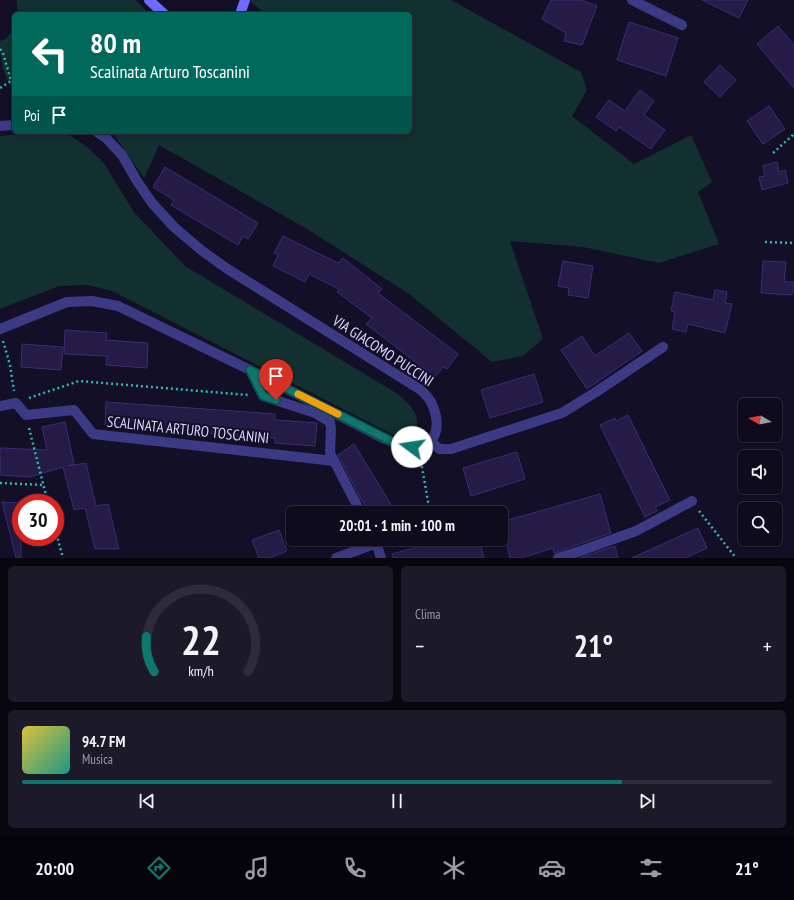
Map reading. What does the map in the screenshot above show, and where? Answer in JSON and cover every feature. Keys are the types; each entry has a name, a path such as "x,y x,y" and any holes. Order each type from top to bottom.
{"street":[{"path":"149,0 162,12"},
{"path":"241,12 245,0"},
{"path":"632,0 682,25"},
{"path":"0,126 12,125"},
{"name":"VIA GIACOMO PUCCINI","path":"100,134 106,138 122,155 152,202 174,227 200,250 226,268 421,390 430,400 437,421 432,442"},
{"path":"1,333 67,302 80,300 107,303 118,306 402,446 423,446 432,442 439,449 451,449 464,446 562,413 663,347"},
{"path":"250,370 263,396 314,413 330,422 330,453 357,506"},
{"path":"0,406 16,403 26,416"},
{"name":"SCALINATA ARTURO TOSCANINI","path":"26,416 74,410 93,434 334,461"},
{"path":"558,558 636,531 692,501"},
{"path":"336,558 364,546"},
{"path":"377,546 381,558"}],"path":[{"path":"0,49 3,53 10,81 0,88"},
{"path":"773,153 794,134"},
{"path":"765,242 794,244"},
{"path":"1,333 10,365 16,403 79,381 263,396"},
{"path":"26,416 46,494"},
{"path":"429,506 422,467 432,442"},
{"path":"0,483 44,485"},
{"path":"692,501 736,558"},
{"path":"60,546 63,558"}],"green space":[{"path":"16,0 135,0 148,12 18,12"},
{"path":"251,0 451,0 581,72 587,90 572,116 634,164 691,135 712,182 698,192 719,244 659,263 583,247 510,241 543,339 523,356 492,362 409,294 307,229 159,145 144,178 113,134 412,134 412,12 264,12 251,2"},
{"path":"12,30 12,88 4,73 0,54 0,41 7,37"},
{"path":"18,134 68,134 86,146 103,162 134,212 185,266 403,398 413,410 417,418 417,425 413,434 404,436 386,431 114,292 89,285 59,286 0,309 0,136"}],"building":[{"path":"551,0 581,0 597,6 582,45 564,41 566,33 542,19"},
{"path":"702,0 748,0 739,18"},
{"path":"629,22 678,38 666,76 617,60"},
{"path":"778,26 794,45 794,88 757,44"},
{"path":"720,65 736,80 720,97 704,82"},
{"path":"640,90 654,101 644,115 665,130 651,149 619,127 616,131 596,117 609,100 625,111"},
{"path":"769,106 785,129 763,144 747,121"},
{"path":"777,162 779,172 785,170 788,183 762,190 759,177 765,176 763,166"},
{"path":"165,167 258,223 248,239 243,236 238,245 171,205 174,200 153,187"},
{"path":"283,236 338,263 343,258 382,289 378,293 458,354 447,369 443,367 435,377 366,324 372,318 337,292 339,289 309,274 305,282 273,266 278,255 274,253"},
{"path":"563,261 593,266 588,298 568,295 569,288 558,286"},
{"path":"763,261 786,262 784,282 794,282 792,295 761,293"},
{"path":"715,290 727,292 725,303 732,304 725,333 688,324 686,332 672,329 675,312 671,311 675,292 713,300"},
{"path":"65,330 107,333 106,340 148,343 147,368 106,365 107,356 64,354"},
{"path":"629,333 642,351 587,389 561,350 582,336 595,356"},
{"path":"22,344 63,347 61,370 21,367"},
{"path":"534,374 543,402 490,418 481,390"},
{"path":"106,402 275,414 275,420 317,423 315,446 275,443 275,438 105,426"},
{"path":"628,415 670,500 655,507 657,511 645,517 600,425 615,418 616,421"},
{"path":"65,422 74,464 68,466 86,463 96,506 108,504 119,549 95,549 85,508 74,510 63,467 30,477 0,475 0,448 47,450 42,427"},
{"path":"354,444 392,506 366,506 338,455"},
{"path":"517,452 525,479 471,496 463,468"},
{"path":"600,494 611,533 554,553 553,548 521,558 510,558 507,546 508,520"},
{"path":"2,502 12,503 12,542"},
{"path":"698,528 707,548 685,558 632,558"},
{"path":"279,530 287,551 270,558 259,558 252,540"},
{"path":"13,546 21,546 21,558 16,558"},
{"path":"421,546 481,546 484,558 393,558 392,554"},
{"path":"615,546 618,558 579,558"}],"slow traffic":[{"path":"298,394 338,414"}],"route":[{"path":"276,400 263,396 250,370 385,438 402,446 412,447"}]}
